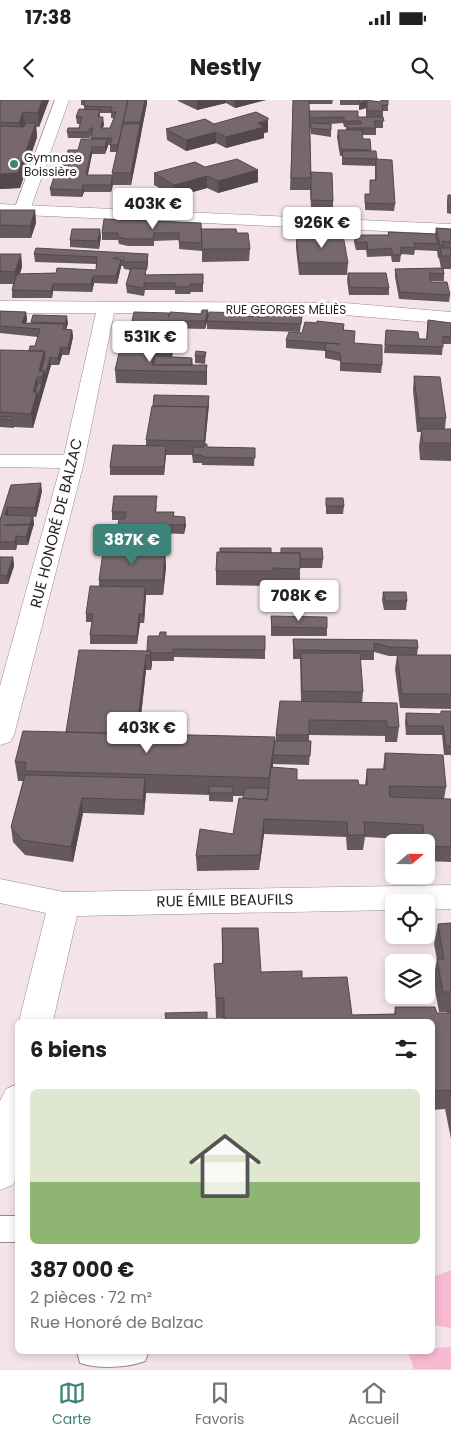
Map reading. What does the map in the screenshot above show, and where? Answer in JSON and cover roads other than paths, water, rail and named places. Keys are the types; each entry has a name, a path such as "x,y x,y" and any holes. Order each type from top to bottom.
{"street":[{"path":"22,210 62,100"},
{"path":"0,209 451,229"},
{"name":"RUE GEORGES MÉLIÈS","path":"0,307 345,309 451,318"},
{"name":"RUE HONORÉ DE BALZAC","path":"0,735 73,462 106,309"},
{"path":"0,461 73,462"},
{"name":"RUE ÉMILE BEAUFILS","path":"0,891 64,904 451,897"},
{"path":"36,1019 64,904"},
{"path":"0,1173 15,1112"}],"lane":[{"path":"0,1229 15,1229"}],"place":[{"name":"Gymnase Boissière","path":"14,164"}]}
